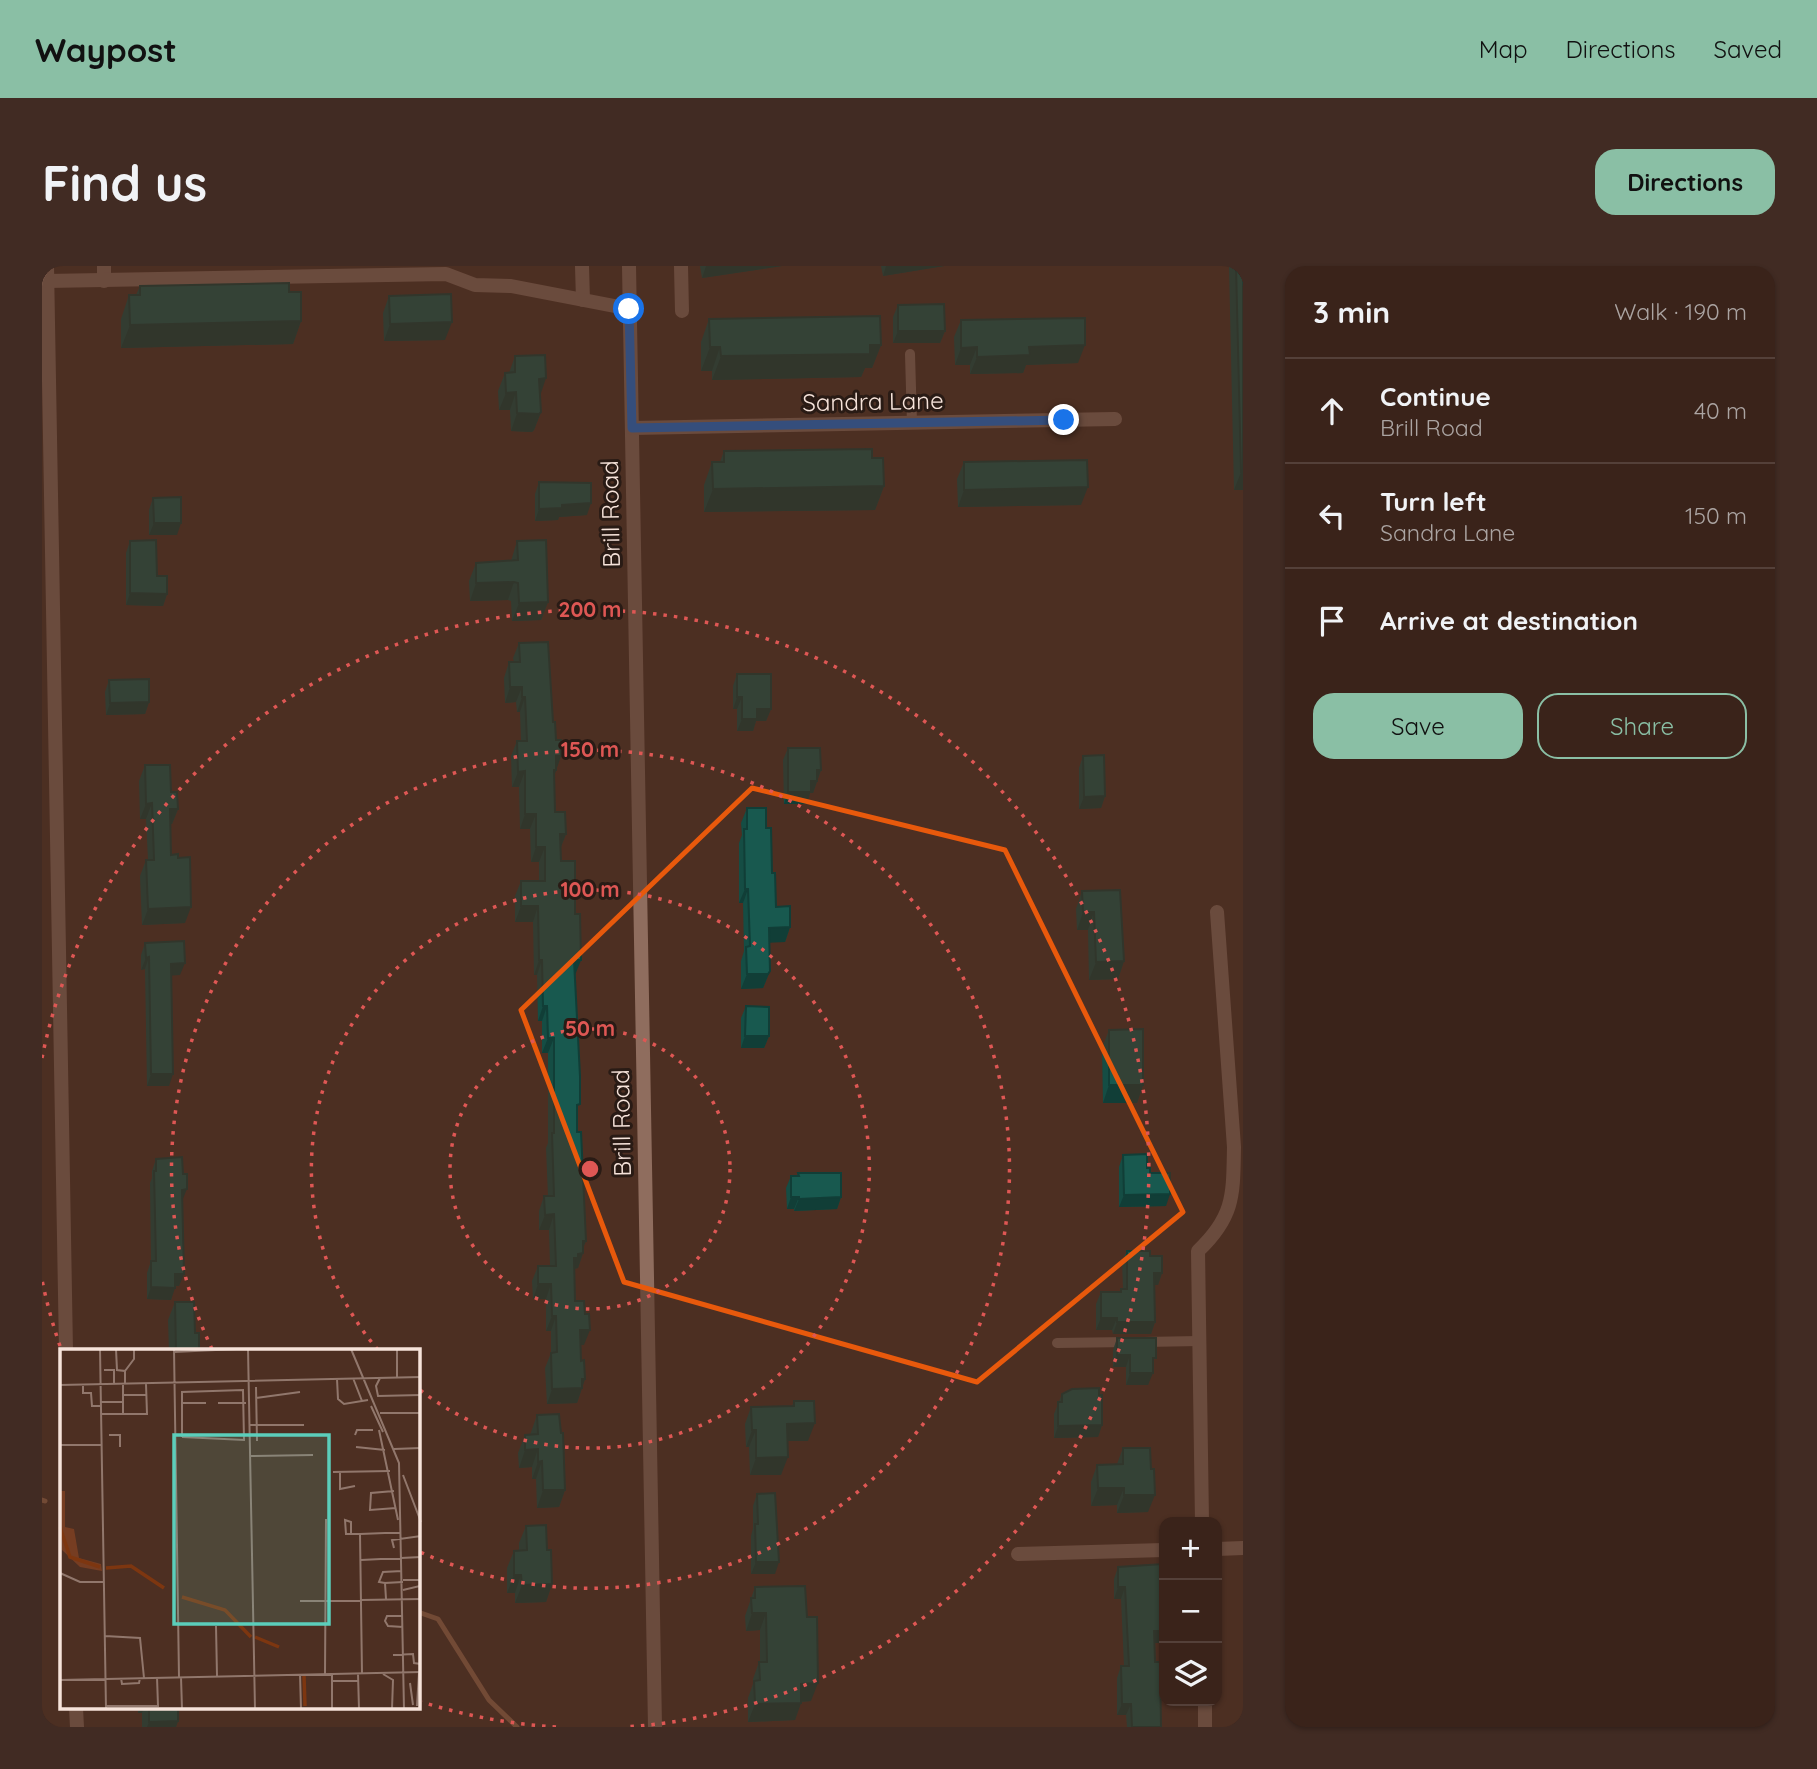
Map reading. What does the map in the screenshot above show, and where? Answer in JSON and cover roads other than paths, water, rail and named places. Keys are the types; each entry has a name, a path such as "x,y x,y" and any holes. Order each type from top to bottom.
{"street":[{"path":"47,266 66,1349"},
{"path":"582,266 583,300"},
{"name":"Brill Road","path":"628,266 655,1727"},
{"path":"681,266 681,311"},
{"path":"47,281 104,273 446,274 475,285 511,286 629,309"},
{"name":"Sandra Lane","path":"632,428 1115,419"},
{"path":"1202,1517 1198,1251 1214,1236 1230,1209 1234,1147 1217,912"},
{"path":"1222,1549 1243,1548"},
{"path":"1018,1554 1159,1550"},
{"path":"1205,1706 1205,1727"}],"lane":[{"path":"910,354 912,423"},
{"path":"1057,1343 1199,1341"}],"waterway":[{"path":"420,1613 438,1619 489,1700 517,1727"}]}
